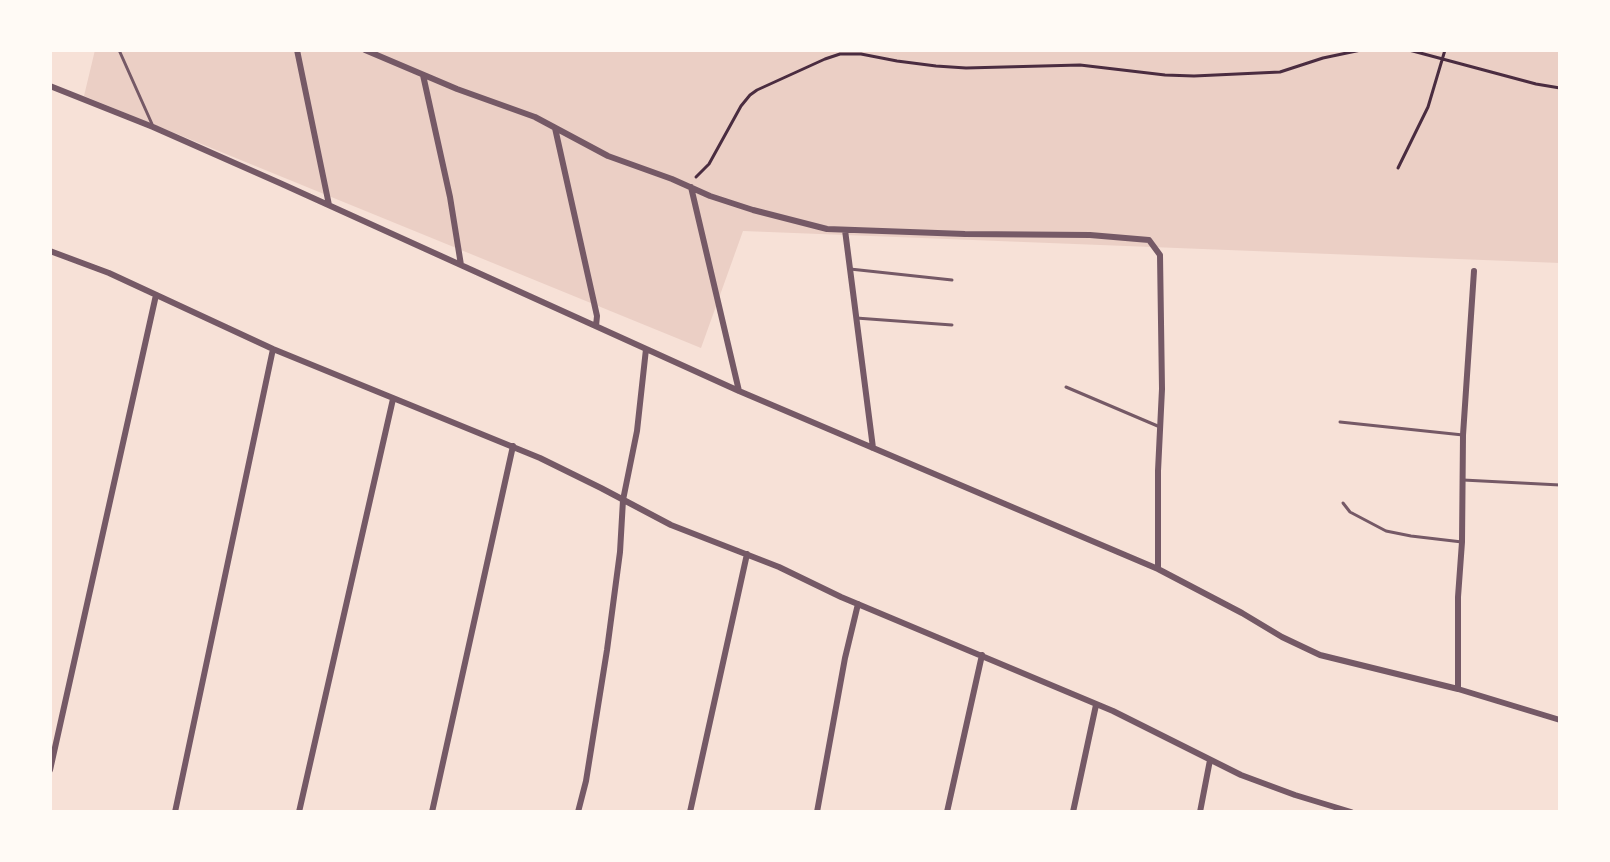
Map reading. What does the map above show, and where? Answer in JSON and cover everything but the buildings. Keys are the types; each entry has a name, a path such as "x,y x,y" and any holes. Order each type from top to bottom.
{"street":[{"path":"297,50 329,205"},
{"path":"365,50 535,117 608,156 710,196 827,229 1090,235 1149,240 1160,255 1162,389 1158,569"},
{"path":"423,75 450,197 461,265"},
{"path":"50,86 153,127 739,391 1158,569 1320,655 1458,689 1560,720"},
{"path":"555,128 597,316 596,326"},
{"path":"691,187 739,391"},
{"path":"845,230 873,448"},
{"path":"50,251 109,273 273,349 513,446 683,530 747,554 982,655 1144,726 1268,786 1327,808 1351,812"},
{"path":"1458,689 1463,435 1474,271"},
{"path":"50,770 156,295"},
{"path":"175,812 273,349"},
{"path":"578,812 586,781 607,650 620,552 623,500 637,431 646,349"},
{"path":"299,812 393,399"},
{"path":"432,812 513,446"},
{"path":"690,812 747,554"},
{"path":"817,812 858,604"},
{"path":"947,812 982,655"},
{"path":"1073,812 1096,705"},
{"path":"1200,812 1210,760"}],"lane":[{"path":"119,50 153,127"},
{"path":"850,269 952,280"},
{"path":"856,318 952,325"},
{"path":"1066,387 1160,427"},
{"path":"1340,422 1463,435"},
{"path":"1463,480 1560,485"},
{"path":"1343,503 1350,512 1386,531 1462,542"}],"path":[{"path":"691,187 715,155 750,95 840,54 966,68 1080,65 1194,76 1280,72 1361,50"},
{"path":"1409,50 1560,88"},
{"path":"1398,168 1428,107 1445,50"}],"shaded area":[{"path":"95,50 1560,50 1560,263 743,231 701,348 84,96"}]}
